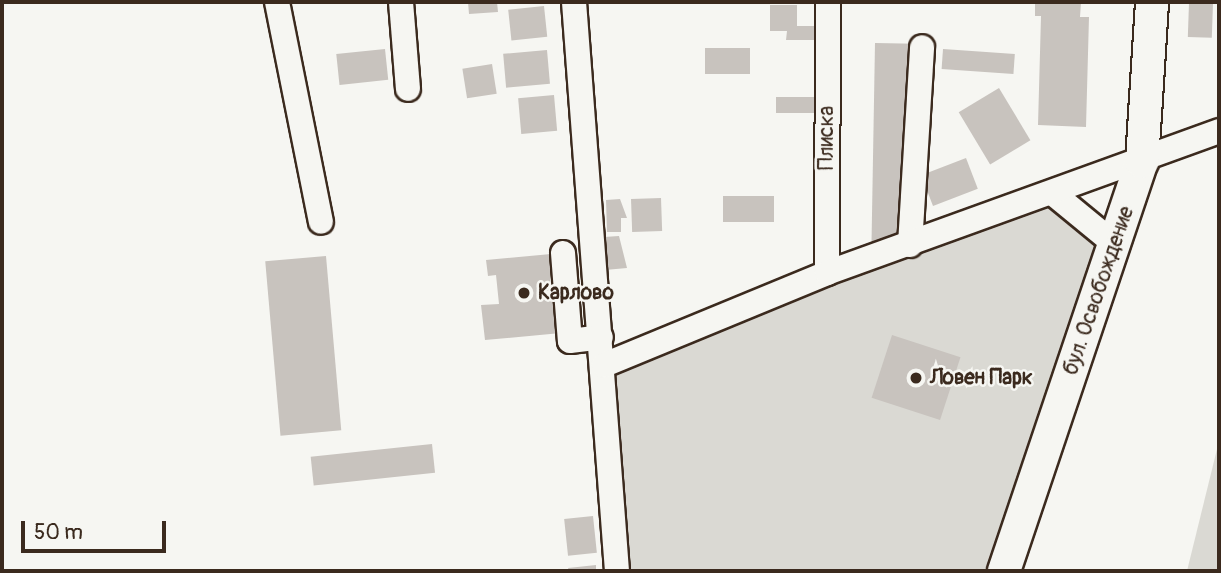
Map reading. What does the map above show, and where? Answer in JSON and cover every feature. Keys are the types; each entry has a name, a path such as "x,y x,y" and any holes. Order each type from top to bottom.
{"main road":[{"name":"бул. Освобождение","path":"1004,571 1117,246 1142,162 1152,2"}],"street":[{"path":"277,2 321,222"},
{"path":"401,2 408,89"},
{"path":"574,2 604,365 617,571"},
{"name":"Плиска","path":"827,273 828,2"},
{"path":"910,245 922,47"},
{"path":"604,365 827,273 1055,195 1219,131"},
{"path":"1055,195 1117,246"},
{"path":"563,253 570,341 601,337"}],"shaded area":[{"path":"1055,195 1117,246 1004,571 617,571 604,365"},
{"path":"1219,441 1219,571 1187,571"}],"building":[{"path":"468,2 497,2 498,12 469,14"},
{"path":"1035,2 1081,2 1080,17 1089,17 1086,127 1038,125 1041,16 1035,16"},
{"path":"1189,3 1213,4 1212,38 1188,37"},
{"path":"770,5 797,5 797,26 816,26 816,40 786,40 787,31 770,31"},
{"path":"544,6 547,37 511,41 508,10"},
{"path":"875,43 916,44 912,247 871,246"},
{"path":"705,48 750,48 750,74 705,74"},
{"path":"385,49 388,80 340,85 336,54"},
{"path":"943,49 1015,54 1013,74 942,69"},
{"path":"547,50 550,84 506,88 503,54"},
{"path":"492,64 497,94 467,98 462,69"},
{"path":"999,88 1030,140 990,164 959,112"},
{"path":"554,95 557,131 521,134 518,98"},
{"path":"776,97 814,97 814,113 776,113"},
{"path":"966,158 978,189 933,206 921,175"},
{"path":"723,196 774,196 774,222 723,222"},
{"path":"661,198 662,231 632,232 631,199"},
{"path":"620,199 627,218 621,218 621,232 607,232 606,200"},
{"path":"619,236 627,268 605,270 604,237"},
{"name":"Карлово","path":"551,254 550,301 557,300 561,333 485,340 481,305 499,304 496,275 488,276 486,260"},
{"path":"326,256 341,430 280,436 265,261"},
{"name":"Ловен Парк","path":"892,335 960,357 940,420 872,398"},
{"path":"432,444 435,473 314,486 311,457"},
{"path":"593,516 597,553 568,556 564,519"},
{"path":"596,565 596,571 569,571 568,568"}],"place":[{"name":"Карлово","path":"524,293"},
{"name":"Ловен Парк","path":"916,378"}]}
